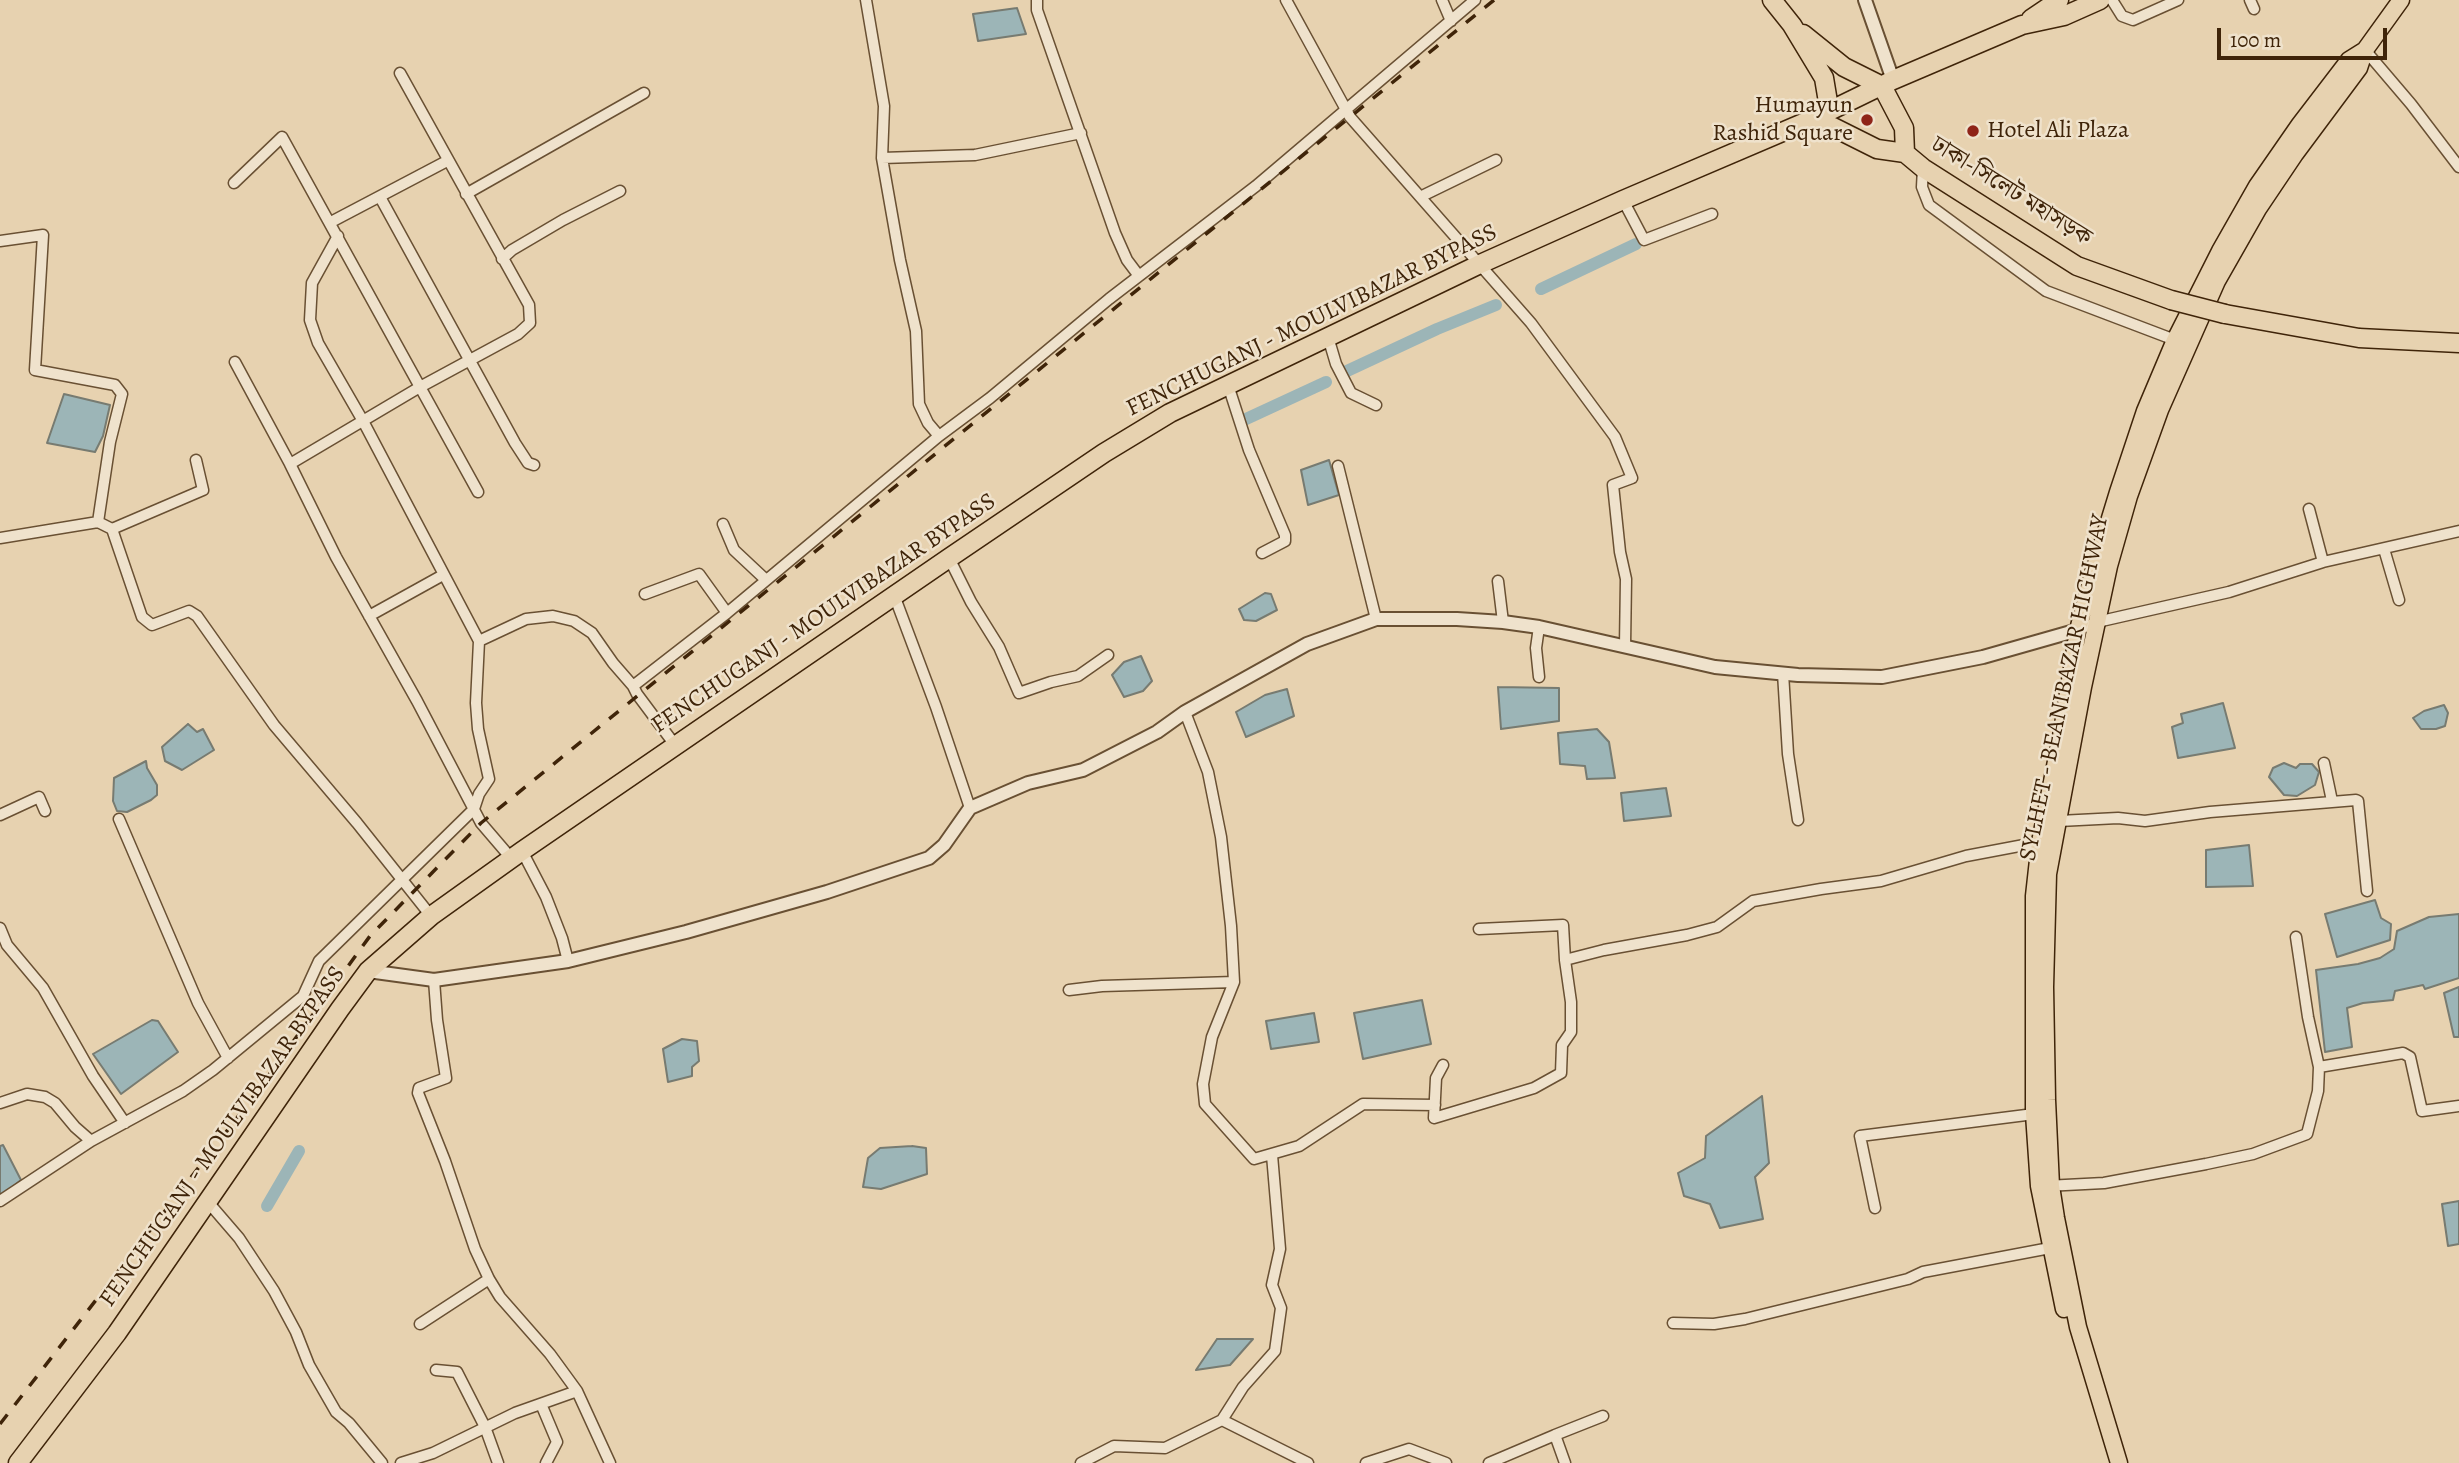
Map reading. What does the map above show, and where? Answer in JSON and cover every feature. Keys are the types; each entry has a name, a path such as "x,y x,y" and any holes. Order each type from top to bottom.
{"highway":[{"path":"1772,0 1792,25 1824,78 1828,102 1815,118"},
{"path":"2022,25 2059,0"},
{"path":"2022,25 2064,16 2100,0"},
{"path":"1792,25 1844,66 1888,83"},
{"name":"FENCHUGANJ - MOULVIBAZAR BYPASS","path":"18,1463 117,1333 368,971 431,916 516,854 1104,453 1170,413 1478,265 2022,25"},
{"name":"ঢাকা-সিলেট মহাসড়ক","path":"1888,83 1905,128 1905,153"},
{"name":"ঢাকা-সিলেট মহাসড়ক","path":"1815,118 1877,149 1905,153 2077,265 2171,300 2225,314 2360,338 2459,343"}],"main road":[{"path":"2365,50 2401,0"},
{"name":"SYLHET - BEANIBAZAR HIGHWAY","path":"2108,1463 2067,1326 2050,1248 2045,1186 2034,1114 2034,896 2040,842 2078,630 2095,565 2145,411 2175,341 2220,251 2257,186 2349,60 2365,50"},
{"name":"SYLHET - BEANIBAZAR HIGHWAY","path":"2119,1463 2078,1326 2045,1186 2048,874 2109,566 2129,496 2160,410 2217,281 2258,209 2359,68 2365,50"}],"street":[{"path":"866,0 884,106 882,158 915,331 919,404 928,423 939,436"},
{"path":"1037,0 1037,10 1115,233 1127,260 1139,275"},
{"path":"1286,0 1344,109 1531,323 1615,437 1632,478 1613,485 1620,552 1626,579 1625,646"},
{"path":"1442,0 1451,21"},
{"path":"633,685 727,612 1139,275 1256,186 1475,0"},
{"path":"1865,0 1888,83"},
{"path":"2112,0 2122,16 2133,20 2178,0"},
{"path":"2365,50 2459,167"},
{"path":"290,464 420,387 518,334 530,323 529,305 400,73"},
{"path":"466,194 644,93"},
{"path":"882,158 975,155 1081,132"},
{"path":"234,183 282,137 478,492"},
{"path":"1422,196 1496,160"},
{"path":"331,222 447,161"},
{"path":"1923,167 1922,187 1929,205 2046,291 2175,341"},
{"path":"502,259 512,250 553,226 620,191"},
{"path":"380,197 515,443 528,463 534,465"},
{"path":"1623,200 1644,240 1712,214"},
{"path":"0,242 43,235 35,370 115,385 122,394 110,442 98,522"},
{"path":"0,1201 90,1141 183,1091 303,996 319,961 474,809 479,794 489,779 478,729 476,704 480,641 363,421 317,342 310,320 312,284 338,236"},
{"path":"1328,337 1336,364 1352,393 1376,405"},
{"path":"236,362 336,557 481,823 516,854 546,897 568,961"},
{"path":"1228,385 1249,450 1285,535 1285,541 1262,553"},
{"path":"112,529 203,490 196,460"},
{"path":"1338,466 1376,619"},
{"path":"2309,509 2323,562"},
{"path":"0,538 98,522 112,529 142,617 152,625 189,611 197,616 274,725 431,916"},
{"path":"723,524 734,550 766,580"},
{"path":"368,971 434,980 568,961 686,932 827,892 929,858 944,845 970,808 1028,783 1083,770 1157,733 1185,712 1307,645 1376,619 1503,622 1539,627 1715,667 1882,677 1983,657 2097,622 2229,592 2323,562 2459,531"},
{"path":"2384,549 2399,600"},
{"path":"949,558 971,602 999,647 1019,693 1078,676 1108,655"},
{"path":"645,594 699,574 727,612"},
{"path":"369,615 443,575"},
{"path":"1498,581 1503,622"},
{"path":"894,596 970,808"},
{"path":"480,641 526,620 552,616 574,621 592,633 675,745"},
{"path":"1539,627 1536,648 1539,677"},
{"path":"1783,673 1788,754 1798,820"},
{"path":"1185,712 1208,772 1221,837 1234,982 1212,1037 1203,1084 1205,1104 1254,1159 1299,1146 1363,1104 1435,1105"},
{"path":"2324,763 2332,801"},
{"path":"0,815 39,797 46,811"},
{"path":"2059,821 2118,818 2145,821 2353,799 2358,802 2367,891"},
{"path":"119,819 198,1003 228,1058"},
{"path":"1565,960 1717,927 1753,901 1881,881 1966,856 2040,842"},
{"path":"1443,1065 1436,1079 1434,1118 1534,1088 1561,1073 1562,1045 1571,1032 1571,1002 1563,925 1479,929"},
{"path":"0,928 7,945 43,988 93,1076 125,1123"},
{"path":"2045,1186 2104,1183 2206,1164 2253,1154 2307,1134 2318,1091 2319,1067 2308,1017 2296,937"},
{"path":"434,980 446,1078 417,1090 475,1249 489,1279 500,1297 550,1354 577,1391 610,1463"},
{"path":"1069,990 1102,986 1234,982"},
{"path":"2319,1067 2403,1053 2410,1058 2422,1111 2459,1106"},
{"path":"0,1103 27,1094 45,1097 90,1141"},
{"path":"1875,1208 1860,1136 2034,1114"},
{"path":"1081,1463 1114,1446 1165,1448 1222,1420 1243,1387 1275,1351 1282,1308 1272,1285 1280,1249 1272,1155"},
{"path":"208,1202 239,1238 274,1291 296,1332 309,1365 336,1412 382,1463"},
{"path":"1673,1324 1714,1324 1745,1319 1908,1279 1923,1272 2050,1248"},
{"path":"420,1324 489,1279"},
{"path":"436,1370 457,1372 485,1427 499,1463"},
{"path":"401,1463 433,1453 485,1427 577,1391"},
{"path":"541,1404 556,1442 546,1463"},
{"path":"1489,1463 1603,1416"},
{"path":"1222,1420 1308,1463"},
{"path":"1555,1435 1565,1463"},
{"path":"1366,1463 1409,1449 1446,1463"}],"water":[{"path":"1017,8 1026,34 978,41 973,14"},
{"path":"64,394 110,405 103,436 95,452 47,443"},
{"path":"1329,460 1339,495 1308,505 1301,470"},
{"path":"1265,593 1271,594 1277,610 1256,621 1244,620 1239,609"},
{"path":"1141,656 1152,681 1143,691 1124,697 1112,675 1124,662"},
{"path":"1498,687 1559,688 1559,721 1501,729"},
{"path":"1287,689 1294,716 1246,737 1236,712 1265,695"},
{"path":"2223,703 2235,748 2178,758 2172,727 2183,723 2181,714"},
{"path":"2444,705 2448,713 2445,726 2421,729 2413,718 2424,711"},
{"path":"188,724 197,732 203,729 214,750 182,770 165,761 162,747"},
{"path":"1597,729 1609,742 1615,778 1587,779 1585,766 1560,764 1558,733"},
{"path":"146,761 157,785 157,795 127,812 117,811 113,801 114,778"},
{"path":"2284,763 2296,768 2300,764 2312,764 2319,772 2315,785 2297,796 2284,795 2269,777 2273,768"},
{"path":"1666,788 1671,816 1624,821 1621,793"},
{"path":"2249,845 2253,886 2206,887 2206,850"},
{"path":"2375,900 2381,918 2391,924 2390,940 2337,957 2325,914"},
{"path":"2459,914 2459,978 2425,989 2423,985 2395,991 2393,1000 2363,1003 2347,1008 2352,1047 2325,1052 2316,970 2380,958 2394,949 2397,931 2429,917"},
{"path":"2459,987 2459,1037 2454,1037 2444,993"},
{"path":"1422,1000 1431,1044 1363,1059 1354,1013"},
{"path":"1314,1013 1319,1042 1271,1049 1266,1021"},
{"path":"152,1020 158,1021 178,1052 121,1094 93,1054"},
{"path":"682,1039 697,1041 699,1061 692,1067 692,1076 668,1082 663,1049"},
{"path":"1762,1096 1769,1163 1755,1177 1763,1219 1720,1228 1710,1204 1684,1196 1678,1173 1705,1158 1706,1136"},
{"path":"3,1145 21,1180 0,1197 0,1146"},
{"path":"880,1148 926,1148 927,1174 881,1189 863,1187 868,1158"},
{"path":"2459,1201 2459,1244 2448,1246 2442,1204"},
{"path":"1217,1339 1253,1339 1230,1365 1196,1370"}],"waterway":[{"path":"1541,289 1636,244"},
{"path":"1347,371 1496,305"},
{"path":"1246,419 1326,382"},
{"path":"267,1206 299,1151"}],"railway":[{"path":"0,1424 247,1105 370,936 481,823 1494,0"}],"place":[{"name":"Humayun Rashid Square","path":"1867,120"},
{"name":"Hotel Ali Plaza","path":"1973,131"}]}
